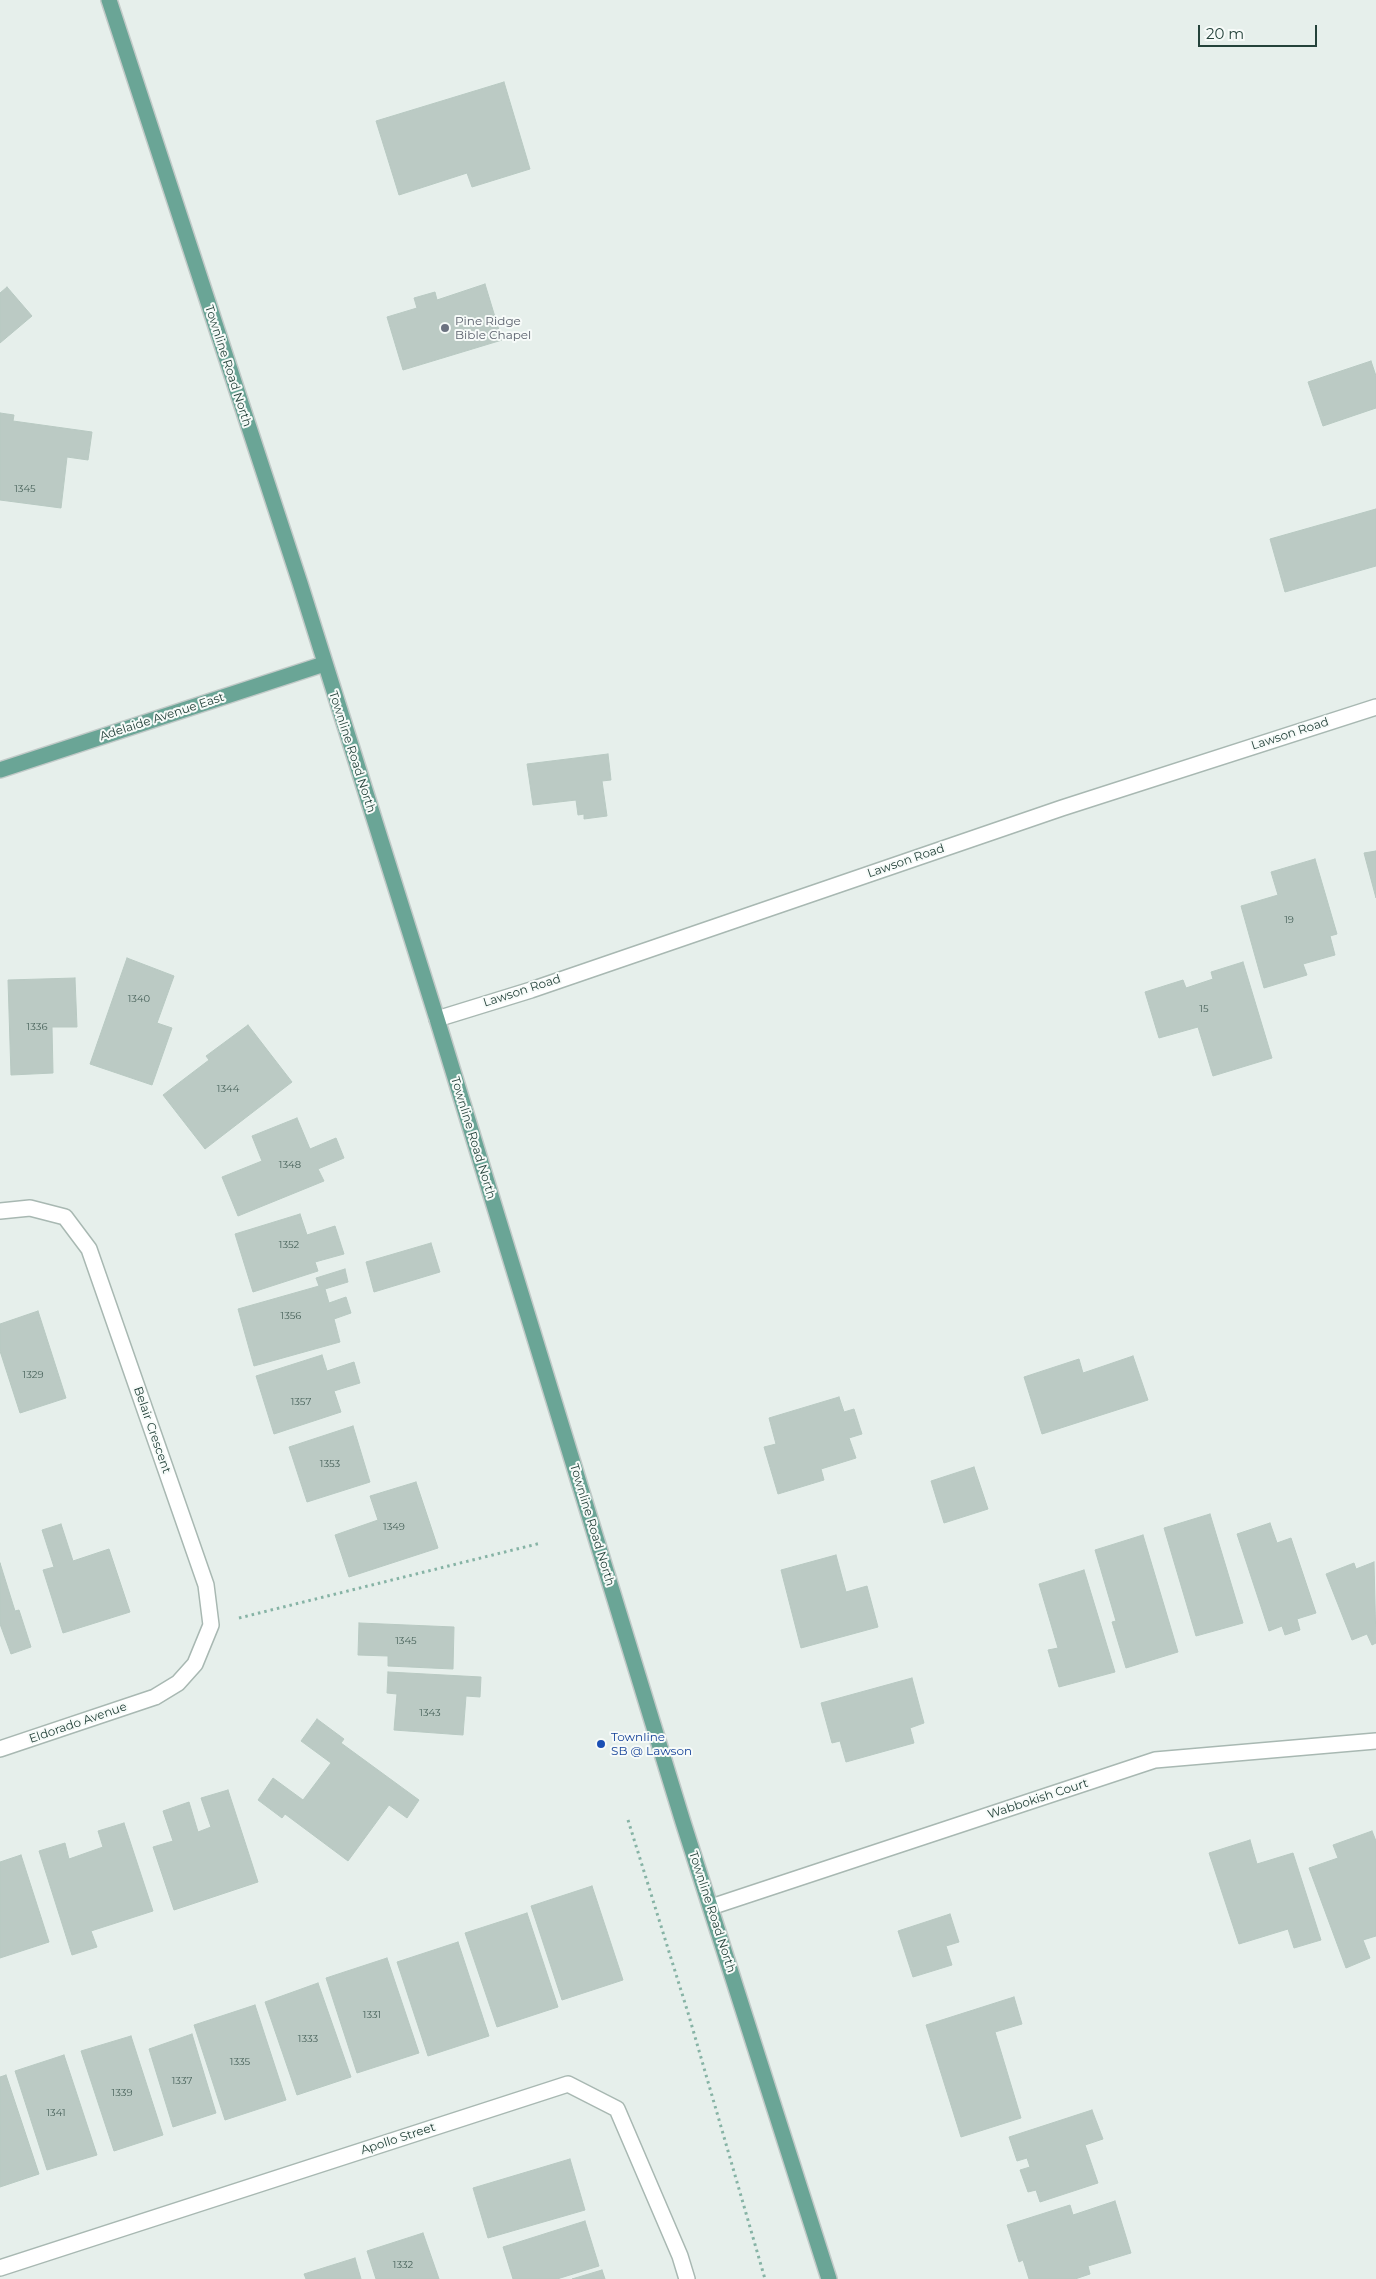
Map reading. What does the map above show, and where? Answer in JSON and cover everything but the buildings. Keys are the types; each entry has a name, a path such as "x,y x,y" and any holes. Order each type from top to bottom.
{"main road":[{"name":"Townline Road North","path":"109,0 437,1019 711,1907 829,2279"},
{"name":"Adelaide Avenue East","path":"0,770 324,664"}],"street":[{"name":"Lawson Road","path":"437,1019 531,990 1062,808 1376,707"},
{"name":"Belair Crescent","path":"0,1211 30,1208 65,1217 89,1249 206,1585 211,1625 196,1664 178,1683 155,1697"},
{"name":"Eldorado Avenue","path":"0,1749 155,1697"},
{"name":"Wabbokish Court","path":"711,1907 1155,1760 1376,1741"},
{"name":"Apollo Street","path":"0,2268 568,2084 617,2109 680,2256 687,2279"}],"path":[{"path":"211,1625 541,1543"},
{"path":"628,1820 689,2016 766,2279"}],"place":[{"name":"Pine Ridge Bible Chapel","path":"445,328"},
{"name":"Townline SB @ Lawson","path":"601,1744"}]}
